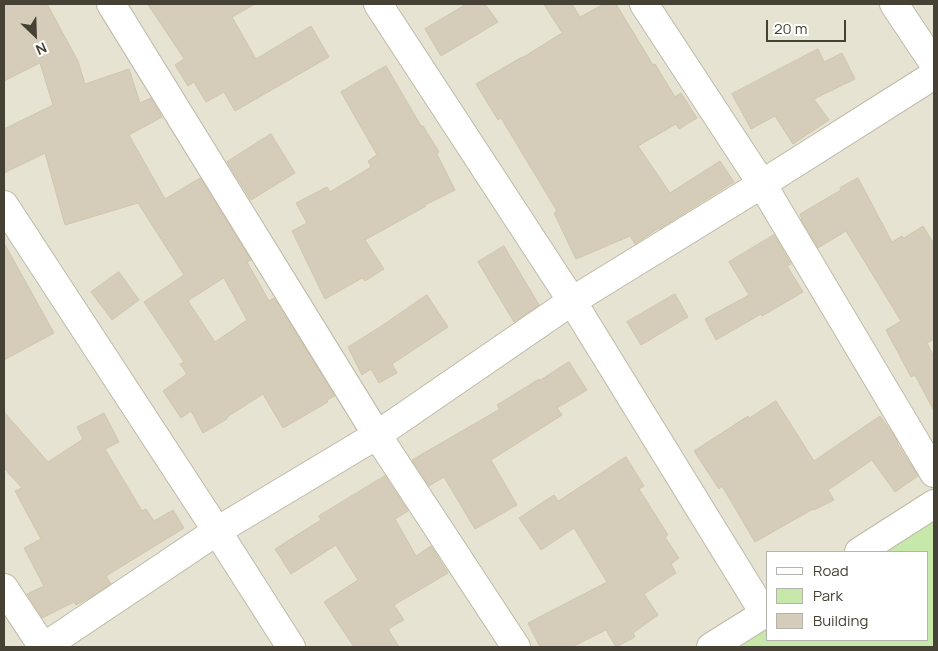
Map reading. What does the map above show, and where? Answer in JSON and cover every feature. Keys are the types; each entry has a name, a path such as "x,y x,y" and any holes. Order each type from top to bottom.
{"street":[{"path":"111,4 377,435 516,647"},
{"path":"378,4 572,301 765,612 711,647"},
{"path":"644,4 762,184 934,473"},
{"path":"894,4 934,64"},
{"path":"4,588 44,647 217,531 377,435 572,301 934,75"},
{"path":"4,205 291,647"},
{"path":"861,551 934,504"}],"shaded area":[{"path":"4,4 934,4 934,525 894,551 766,551 766,633 743,647 4,647"}],"green space":[{"path":"934,506 934,647 712,647 766,613 766,641 928,641 928,551 864,551"}],"building":[{"path":"4,4 47,4 78,61 85,84 129,69 140,103 151,98 162,117 129,135 165,199 200,178 251,260 247,262 269,301 274,298 335,396 283,428 263,394 203,433 191,411 181,418 163,391 187,374 180,364 184,362 144,302 184,275 138,203 65,225 45,153 4,173 4,129 53,105 40,63 4,81","holes":["224,278 247,320 215,342 188,301"]},
{"path":"148,4 255,4 232,17 256,59 311,26 329,57 235,111 224,92 206,102 194,82 188,86 175,65 184,59"},
{"path":"467,4 485,4 498,22 441,56 425,29"},
{"path":"544,4 572,4 580,17 604,4 616,4 675,97 681,93 697,118 679,129 676,124 638,146 670,193 720,161 734,182 635,244 630,236 576,259 554,213 557,211 501,118 498,120 476,84 562,33"},
{"path":"818,49 824,62 842,53 855,79 814,99 829,120 793,144 775,116 751,129 732,94"},
{"path":"386,66 421,126 423,126 439,152 437,154 455,190 365,240 384,269 365,281 362,278 325,299 292,231 307,223 296,203 327,187 330,192 371,167 368,161 377,155 341,92"},
{"path":"271,134 295,173 251,200 227,162"},
{"path":"858,178 892,242 902,236 904,238 923,226 934,244 934,339 927,343 934,357 934,411 915,375 911,377 886,330 901,321 846,231 818,248 801,219 800,214"},
{"path":"774,235 791,264 787,266 803,292 716,340 705,319 749,295 729,262"},
{"path":"4,243 54,333 4,360"},
{"path":"504,246 539,305 514,322 478,262"},
{"path":"119,272 139,300 112,320 91,292"},
{"path":"675,294 688,317 641,345 627,322"},
{"path":"427,295 448,327 392,364 397,373 379,383 371,369 362,375 348,347"},
{"path":"569,362 587,390 557,408 562,415 491,460 517,505 475,529 444,477 429,486 412,460 500,409 497,405"},
{"path":"776,401 814,461 880,416 918,476 895,492 872,460 828,490 834,500 813,509 755,542 722,486 719,489 694,451 748,416 749,418"},
{"path":"4,412 48,462 83,439 77,427 104,413 119,442 105,449 142,511 146,509 154,521 173,510 184,528 106,576 111,584 89,598 76,605 74,602 42,618 27,594 44,586 24,548 41,539 15,491 22,488 4,468"},
{"path":"626,457 644,486 639,489 668,535 665,537 679,558 671,564 676,573 644,594 658,615 633,633 635,637 616,647 606,630 572,647 540,647 528,623 607,582 574,528 541,550 519,518 554,495 558,501"},
{"path":"385,476 408,511 395,519 416,556 431,546 448,573 394,605 404,620 388,629 399,647 354,647 324,602 358,580 336,545 291,574 275,549 321,520 319,516"}]}
